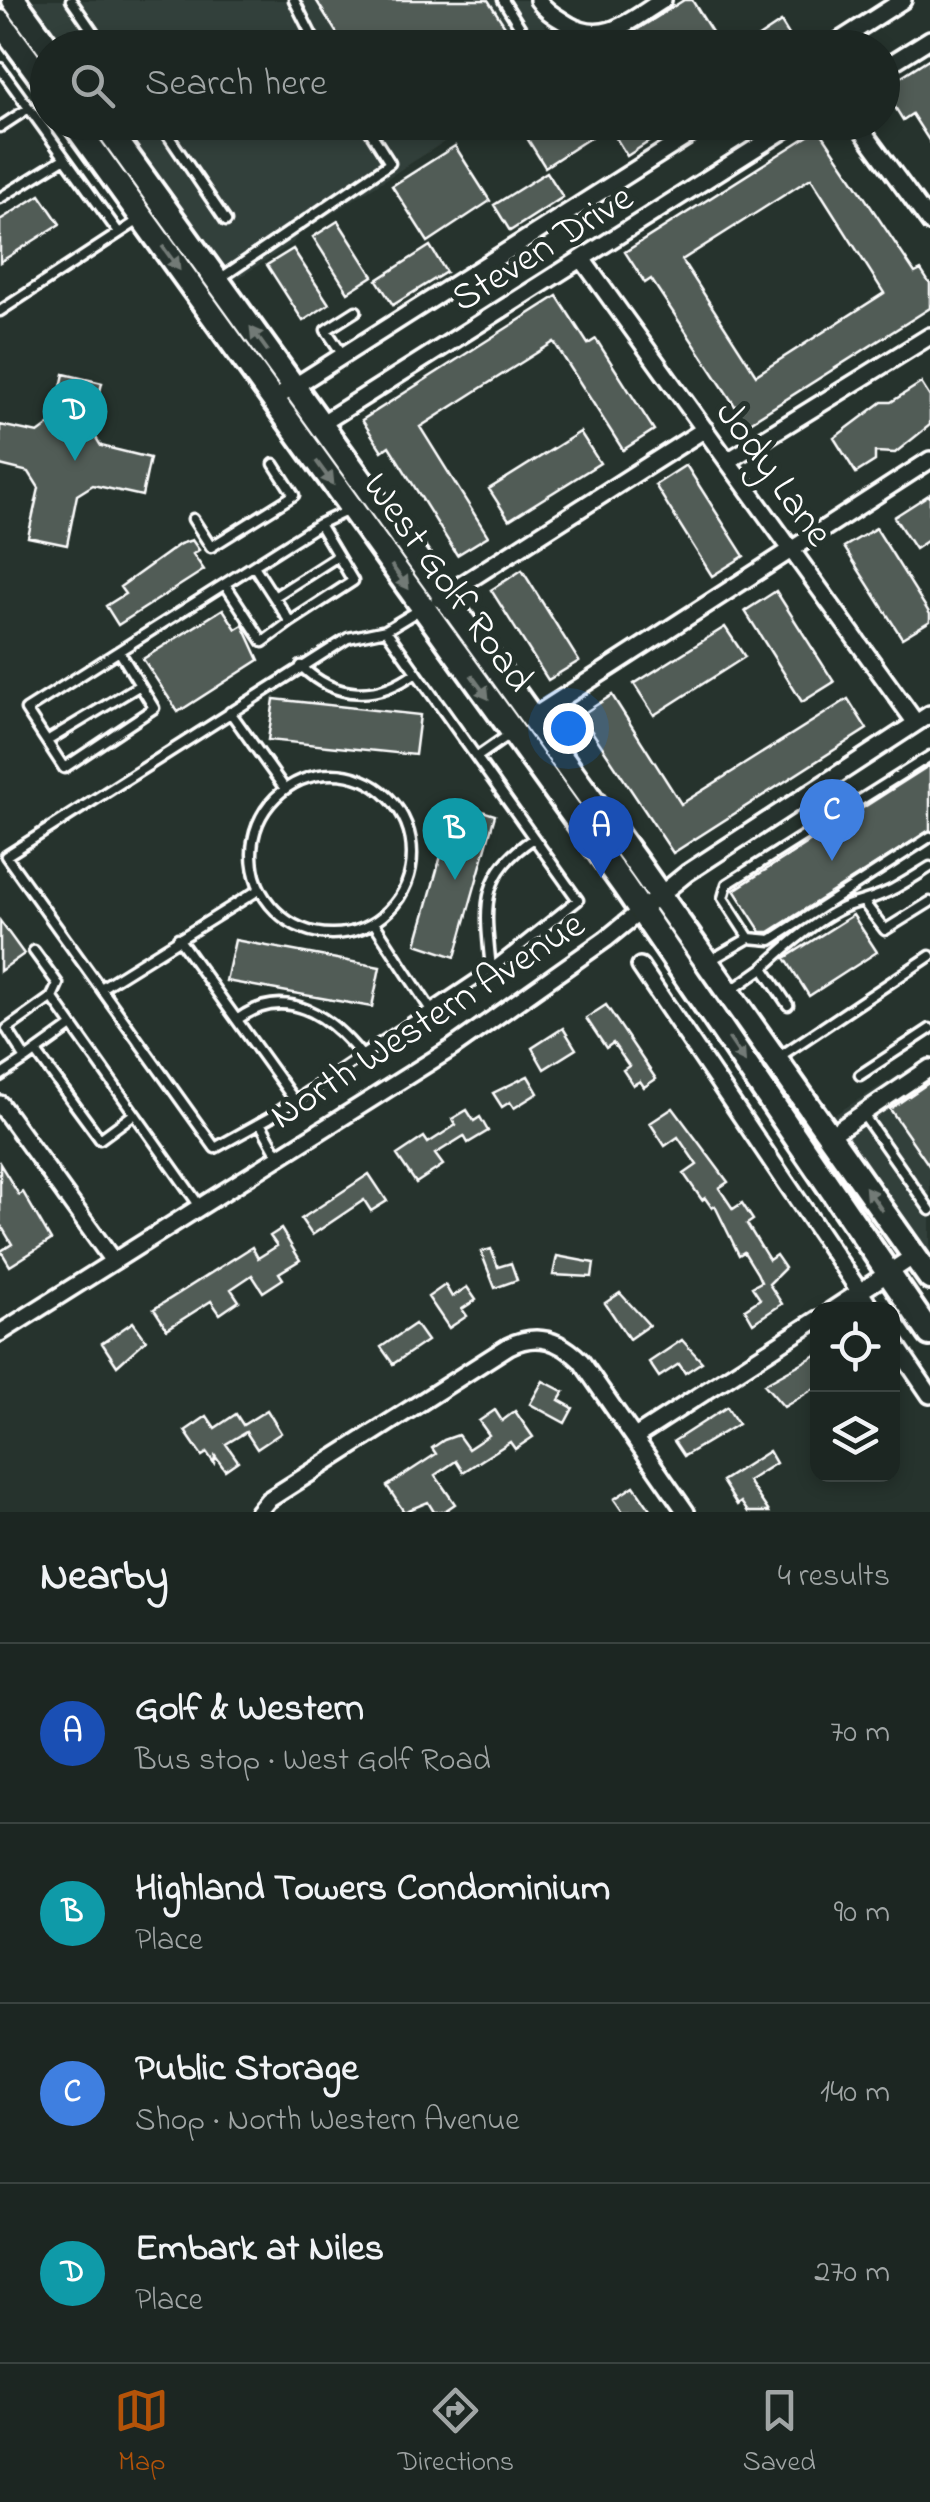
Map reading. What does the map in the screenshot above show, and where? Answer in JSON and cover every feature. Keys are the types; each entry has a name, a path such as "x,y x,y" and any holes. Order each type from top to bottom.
{"main road":[{"path":"13,0 36,30"},
{"path":"0,22 30,63"},
{"name":"West Golf Road","path":"86,140 642,911 930,1334"},
{"name":"West Golf Road","path":"116,140 924,1264"}],"street":[{"path":"538,0 545,10 579,30"},
{"path":"613,30 663,0"},
{"path":"856,30 903,0"},
{"path":"900,58 930,39"},
{"path":"273,400 682,140"},
{"name":"Steven Drive","path":"320,424 769,140"},
{"path":"869,140 930,223"},
{"name":"Jody Lane","path":"582,259 790,548 923,718"},
{"path":"728,461 930,336"},
{"path":"423,608 704,429"},
{"path":"532,718 930,460"},
{"name":"North Western Avenue","path":"0,1333 452,1048 660,895 923,718"},
{"path":"640,966 867,1302"},
{"path":"829,1136 930,1068"},
{"path":"0,1104 113,1260"},
{"path":"844,1302 888,1273 924,1264"},
{"path":"635,1437 810,1324"},
{"path":"258,1512 268,1500 523,1339 540,1338 568,1348 686,1512"},
{"path":"900,1351 930,1394"}],"lane":[{"path":"0,8 13,0"},
{"path":"70,0 91,30"},
{"path":"294,0 309,30"},
{"path":"504,0 522,30"},
{"path":"0,68 29,108 0,128"},
{"path":"52,140 119,234"},
{"path":"170,140 226,221"},
{"path":"197,294 390,163 375,140"},
{"path":"0,198 65,158"},
{"path":"0,310 142,218"},
{"path":"343,356 326,330 356,310"},
{"path":"192,519 211,547 294,494 274,464"},
{"path":"119,651 154,708 64,768 26,710 119,651 226,584 320,524 352,509"},
{"path":"226,584 264,642 353,580 320,524"},
{"path":"274,597 338,556"},
{"path":"254,566 290,622"},
{"path":"386,630 578,900 491,969 431,1010 295,1101 215,1148 6,856 348,638 386,630 423,608"},
{"path":"302,666 322,686 368,695 397,686 416,672"},
{"path":"47,741 140,686"},
{"path":"230,712 285,789"},
{"path":"477,757 513,732"},
{"path":"749,938 723,898 727,884 930,756"},
{"path":"346,776 382,791 399,810 410,833 413,859 407,884 394,906 374,923 350,933 310,930 276,911 260,889 252,851 258,818 285,789 308,778 346,776"},
{"path":"707,962 749,938 771,940 930,837"},
{"path":"491,969 486,912 489,886 507,857 534,838"},
{"path":"728,993 795,940 854,904 864,904 930,867"},
{"path":"101,988 260,889"},
{"path":"864,904 885,930 930,902"},
{"path":"374,923 431,1010"},
{"path":"178,938 295,1101"},
{"path":"26,1059 7,1029 52,998 58,984 34,951"},
{"path":"775,1059 930,956"},
{"path":"762,968 788,1005"},
{"path":"52,998 199,1205"},
{"path":"238,1019 248,1012 280,1005 310,1009 337,1025 362,1056"},
{"path":"0,1076 72,1026"},
{"path":"860,1074 930,1030"},
{"path":"36,1052 100,1140 134,1114"},
{"path":"862,1113 930,1210"},
{"path":"260,1123 278,1155"}],"shaded area":[{"path":"25,0 529,0 548,30 47,30"},
{"path":"125,140 447,140 298,235 293,243 237,279 235,291"},
{"path":"930,1055 930,1256 829,1118"}],"building":[{"path":"316,0 488,0 507,30 335,30"},
{"path":"684,0 692,0 711,30 636,30"},
{"path":"781,22 786,30 769,30"},
{"path":"930,58 930,142 912,114 903,120 900,115 900,77"},
{"path":"528,140 586,140 545,167"},
{"path":"617,140 651,140 627,156"},
{"path":"802,140 826,140 915,273 921,270 930,284 930,308 747,424 651,279 645,283 625,252","holes":["811,178 884,293 756,375 682,260"]},
{"path":"455,146 490,201 428,242 392,186"},
{"path":"547,172 563,197 510,231 494,205"},
{"path":"40,195 60,224 0,262 0,220"},
{"path":"338,221 373,276 348,292 313,237"},
{"path":"430,246 446,272 393,305 377,280"},
{"path":"293,249 329,304 303,321 267,265"},
{"path":"557,296 588,344 596,339 654,430 623,450 554,342 473,393 420,427 488,536 457,555 389,446 382,451 362,420"},
{"path":"64,374 102,383 91,430 101,446 150,458 142,496 93,485 77,495 67,545 28,537 39,488 29,472 0,465 0,425 38,433 53,422"},
{"path":"921,383 930,397 930,425 895,453 875,452 875,461 856,473 834,438 882,402 891,402"},
{"path":"580,432 600,463 509,520 489,489"},
{"path":"686,465 744,556 712,576 655,485"},
{"path":"930,494 930,539 915,549 894,517"},
{"path":"876,528 930,614 930,621 902,638 844,547"},
{"path":"192,540 199,550 193,554 204,570 118,625 106,606 125,594 120,587 180,544"},
{"path":"522,570 579,661 548,680 491,590"},
{"path":"776,591 834,682 802,702 745,611"},
{"path":"223,609 236,629 243,625 259,660 178,712 143,659"},
{"path":"725,627 745,657 654,715 634,684"},
{"path":"612,695 681,804 848,699 867,729 673,853 581,715"},
{"path":"274,699 420,715 415,755 268,740"},
{"path":"930,765 930,830 769,932 761,932 734,890"},
{"path":"456,803 495,815 455,957 416,944"},
{"path":"853,915 877,952 809,996 785,958"},
{"path":"0,921 24,954 0,971"},
{"path":"235,940 380,967 372,1007 226,981"},
{"path":"606,1005 656,1079 644,1087 640,1081 633,1085 623,1070 629,1066 613,1043 606,1048 586,1018"},
{"path":"563,1028 576,1049 544,1069 532,1048"},
{"path":"528,1076 538,1093 514,1108 510,1102 502,1107 493,1093"},
{"path":"930,1082 930,1167 890,1109"},
{"path":"673,1108 728,1182 719,1188 733,1209 742,1203 753,1220 747,1224 769,1260 776,1255 785,1268 769,1284 782,1304 753,1323 745,1309 760,1299 752,1287 761,1282 757,1273 744,1252 739,1255 715,1206 712,1208 705,1198 702,1200 684,1174 697,1165 678,1137 665,1146 650,1123"},
{"path":"467,1110 474,1121 480,1117 488,1131 468,1143 464,1136 435,1154 443,1165 416,1183 397,1155 424,1137 428,1143 456,1125 452,1119"},
{"path":"0,1164 19,1195 23,1192 51,1240 10,1266 1,1251 12,1244 0,1224"},
{"path":"369,1174 387,1201 371,1211 364,1200 312,1235 301,1219"},
{"path":"281,1229 300,1260 279,1273 283,1279 263,1292 252,1275 231,1289 239,1301 220,1314 211,1301 167,1329 154,1309 252,1247 258,1258 277,1246 270,1236"},
{"path":"491,1249 498,1267 511,1263 517,1280 495,1288 481,1252"},
{"path":"557,1256 594,1263 592,1277 553,1275"},
{"path":"445,1285 452,1297 467,1287 476,1300 462,1309 467,1316 449,1328 428,1297"},
{"path":"620,1293 649,1325 629,1339 605,1303"},
{"path":"133,1322 146,1340 117,1366 102,1343"},
{"path":"415,1324 427,1341 393,1364 381,1347"},
{"path":"682,1340 702,1362 685,1373 679,1364 659,1377 649,1362"},
{"path":"810,1358 810,1391 784,1407 764,1384"},
{"path":"543,1381 564,1392 559,1400 573,1408 565,1423 530,1404"},
{"path":"727,1407 738,1424 684,1456 674,1441"},
{"path":"267,1410 281,1433 257,1449 246,1432 226,1444 238,1461 225,1470 215,1456 214,1463 207,1453 202,1456 185,1431 207,1416 215,1428 236,1414 243,1425"},
{"path":"495,1410 502,1421 515,1411 533,1437 515,1449 510,1442 463,1472 456,1461 435,1475 455,1504 443,1512 434,1512 428,1502 404,1512 387,1486 436,1454 432,1448 444,1440 458,1435 468,1449 489,1435 479,1421"},
{"path":"769,1451 776,1463 748,1481 769,1512 748,1512 741,1502 737,1505 722,1481"},
{"path":"634,1486 652,1512 623,1512 614,1499"}],"place":[{"name":"Embark at Niles","path":"75,461"},
{"name":"Public Storage","path":"832,861"},
{"name":"Golf & Western","path":"601,878"},
{"name":"Highland Towers Condominium","path":"455,880"}]}
